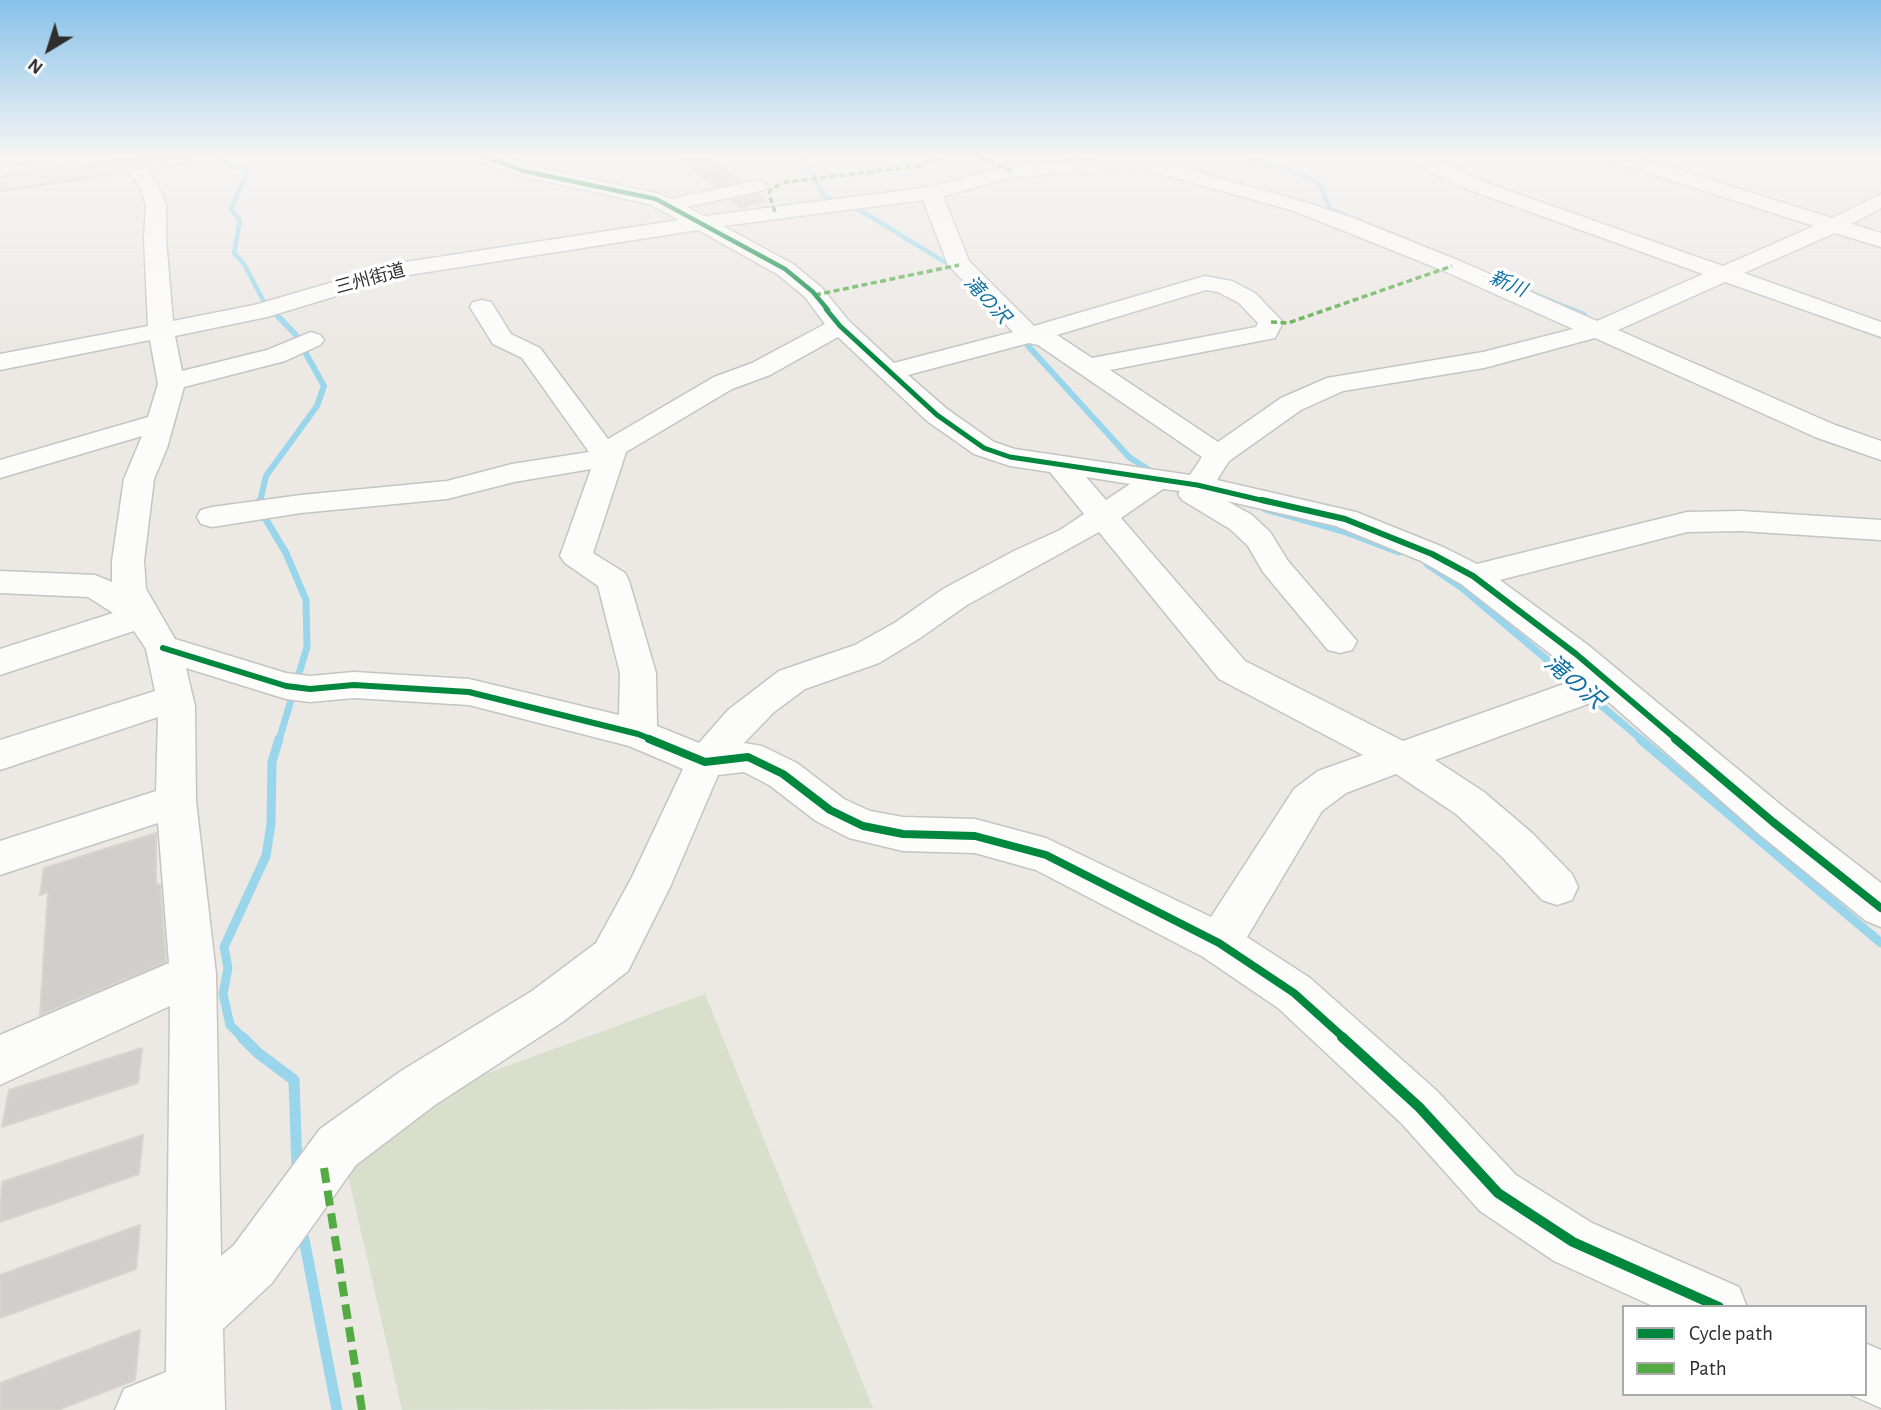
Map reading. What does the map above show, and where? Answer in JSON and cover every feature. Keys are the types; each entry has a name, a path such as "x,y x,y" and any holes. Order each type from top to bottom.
{"street":[{"path":"155,223 161,330 171,382 153,448 139,479 128,561 129,589 152,632 175,698 176,801 193,974 194,1317 178,1403"},
{"path":"701,223 785,269 813,292 839,326 889,372 937,415 984,448 1010,457 1197,485 1345,519 1432,554 1473,576 1591,688 1773,822 1881,908"},
{"name":"三州街道","path":"0,362 272,308 399,270 701,223"},
{"path":"942,223 958,265 969,272 1023,338 1046,339 1218,455"},
{"path":"1344,223 1452,266 1825,431 1881,451"},
{"path":"1581,223 1881,330"},
{"path":"1822,223 1881,240"},
{"path":"1340,641 1274,565 1269,550 1259,539 1241,522 1193,494 1218,455 1291,404 1336,384 1484,360 1597,330 1838,223"},
{"path":"889,372 1023,338 1205,283 1224,286 1247,298 1271,322 1266,333 1087,367"},
{"path":"482,307 502,339 531,353 608,458"},
{"path":"638,734 638,673 612,581 576,556 608,458 613,448 629,437 723,383 761,369 839,326"},
{"path":"171,382 303,344"},
{"path":"0,469 160,422"},
{"path":"265,510 447,490 512,473 608,458"},
{"path":"1059,464 1232,670 1399,757 1471,803 1557,887"},
{"path":"194,1317 253,1264 338,1147 418,1088 548,1006 612,957 649,887 705,762 741,720 792,680 867,654 908,630 955,597 1025,558 1071,537 1158,479"},
{"path":"1473,576 1687,522 1741,521 1881,530"},
{"path":"0,582 95,586 152,632 296,687 354,685 469,692 638,734 705,762 748,757 783,774 830,810 863,826 903,834 975,836 1046,855 1219,943 1294,993 1419,1107 1498,1193 1573,1242 1715,1305"},
{"path":"0,662 152,632"},
{"path":"1219,943 1308,800 1332,782 1591,688"},
{"path":"0,755 175,698"},
{"path":"0,859 176,801"},
{"path":"0,1062 17,1051 193,974"}],"lane":[{"path":"212,517 265,510"}],"green space":[{"path":"705,994 873,1408 402,1410 348,1175 427,1095"}],"building":[{"path":"156,833 156,885 160,884 166,962 40,1015 48,892 40,895 44,868"},
{"path":"142,1048 138,1083 2,1127 9,1090"},
{"path":"143,1135 139,1174 0,1222 2,1182"},
{"path":"140,1225 136,1269 0,1318 0,1275"},
{"path":"140,1330 135,1380 58,1410 0,1410 0,1383"}],"waterway":[{"path":"239,223 234,253 244,264 263,300 273,310"},
{"name":"滝の沢","path":"881,223 956,269"},
{"name":"新川","path":"1364,223 1433,251"},
{"name":"新川","path":"1509,283 1573,310"},
{"path":"260,501 266,476 317,406 324,386 295,334 271,309"},
{"name":"新川","path":"1569,309 1584,315"},
{"name":"滝の沢","path":"1020,337 1129,457 1152,472"},
{"path":"260,501 265,518 286,553 306,600 307,647 279,740"},
{"name":"滝の沢","path":"1265,509 1346,532 1399,552"},
{"name":"滝の沢","path":"1427,564 1461,587 1642,740"},
{"path":"279,739 272,762 271,824 266,856 224,947 228,968 223,994 230,1025 258,1053 294,1080 297,1168"},
{"name":"滝の沢","path":"1640,739 1881,943"},
{"path":"304,1239 337,1410"}],"marked path":[{"path":"815,295 959,265"},
{"path":"1271,322 1288,323 1452,266"},
{"path":"324,1168 362,1410"}],"cycle path":[{"path":"700,223 785,269 813,292 840,326 889,372 937,415 984,448 1010,457 1197,485 1345,519 1432,554 1473,576 1576,654 1773,822 1881,908"},
{"path":"163,648 286,686 310,689 354,685 469,692 638,734 705,762 748,757 783,774 830,810 863,826 903,834 975,836 1046,855 1219,943 1294,993 1419,1107 1498,1193 1573,1242 1715,1305"}]}
